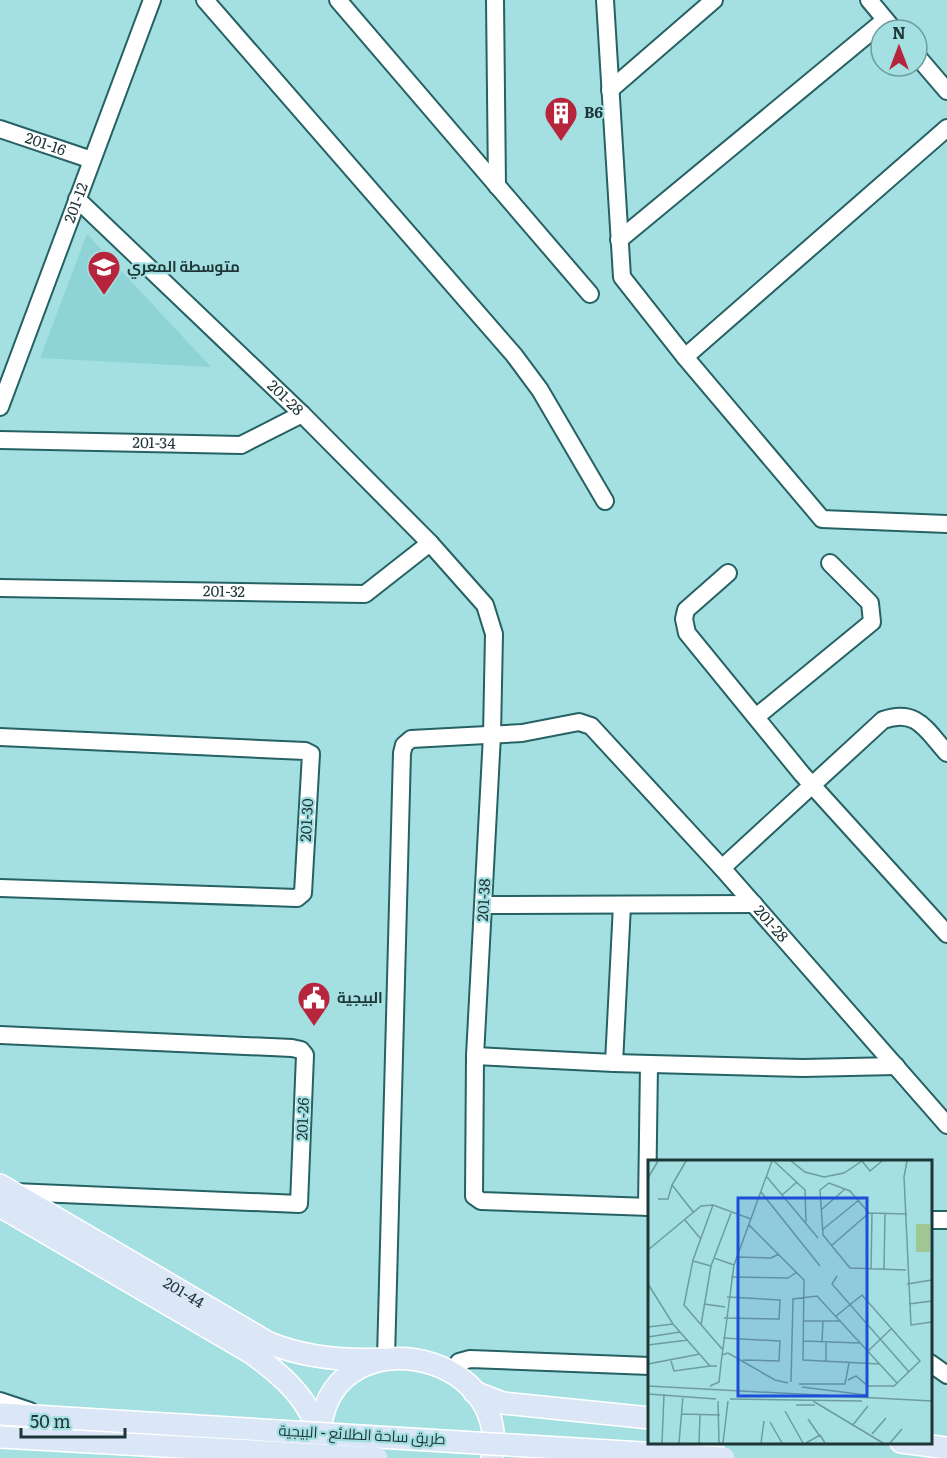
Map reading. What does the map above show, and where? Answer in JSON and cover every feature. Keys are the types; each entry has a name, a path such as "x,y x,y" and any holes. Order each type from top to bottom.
{"main road":[{"name":"201-44","path":"4,1195 269,1343 292,1351 338,1358 416,1358 450,1372 472,1390"},
{"path":"4,1195 253,1354 284,1379 306,1402 313,1415 321,1449"},
{"path":"321,1449 324,1413 337,1389 357,1370 384,1359"},
{"path":"472,1390 503,1404 648,1418"},
{"path":"472,1390 489,1418 493,1455"},
{"name":"طريق ساحة الطلائع - البيجية","path":"0,1414 724,1458"},
{"name":"طريق ساحة الطلائع - البيجية","path":"0,1437 377,1458"},
{"path":"909,1443 947,1448"}],"street":[{"name":"201-12","path":"0,408 152,0"},
{"path":"205,0 514,355 540,390 605,501"},
{"path":"338,0 590,294"},
{"path":"495,0 497,186"},
{"path":"605,0 622,277 685,357 822,519 947,524"},
{"path":"610,90 714,0"},
{"path":"869,0 884,18"},
{"path":"619,240 869,42"},
{"path":"929,70 947,91"},
{"path":"685,357 947,128"},
{"name":"201-16","path":"0,129 92,160"},
{"name":"201-28","path":"77,199 302,414 430,543 485,605"},
{"name":"201-34","path":"0,440 241,445 302,414"},
{"name":"201-32","path":"0,588 365,594 430,543"},
{"path":"756,717 872,622 870,603 830,563"},
{"path":"728,573 686,610 684,619 687,633 813,786 947,934"},
{"name":"201-38","path":"485,605 494,634 492,735 475,1056 474,1196 481,1201 648,1207"},
{"path":"722,868 813,786 865,734 883,720 898,715 912,717 947,753"},
{"name":"201-28","path":"492,735 532,732 579,722 591,726 722,868 947,1125"},
{"path":"384,1359 402,749 407,741 415,738 492,735"},
{"name":"201-30","path":"0,737 305,751 311,754 303,893 297,898 0,888"},
{"path":"614,1063 622,904"},
{"path":"484,905 754,904"},
{"name":"201-26","path":"0,1035 292,1048 301,1050 306,1055 299,1204 4,1195"},
{"path":"475,1056 614,1063 846,1069 896,1066"},
{"path":"649,1064 649,1160"},
{"path":"450,1372 459,1362 470,1359 648,1366"},
{"path":"932,1364 947,1375"},
{"path":"0,1401 30,1411"}],"shaded area":[{"name":"متوسطة المعري","path":"87,234 211,367 40,358"}],"place":[{"name":"B6","path":"561,142"},
{"name":"متوسطة المعري","path":"104,296"},
{"name":"البيجية","path":"314,1027"}]}
